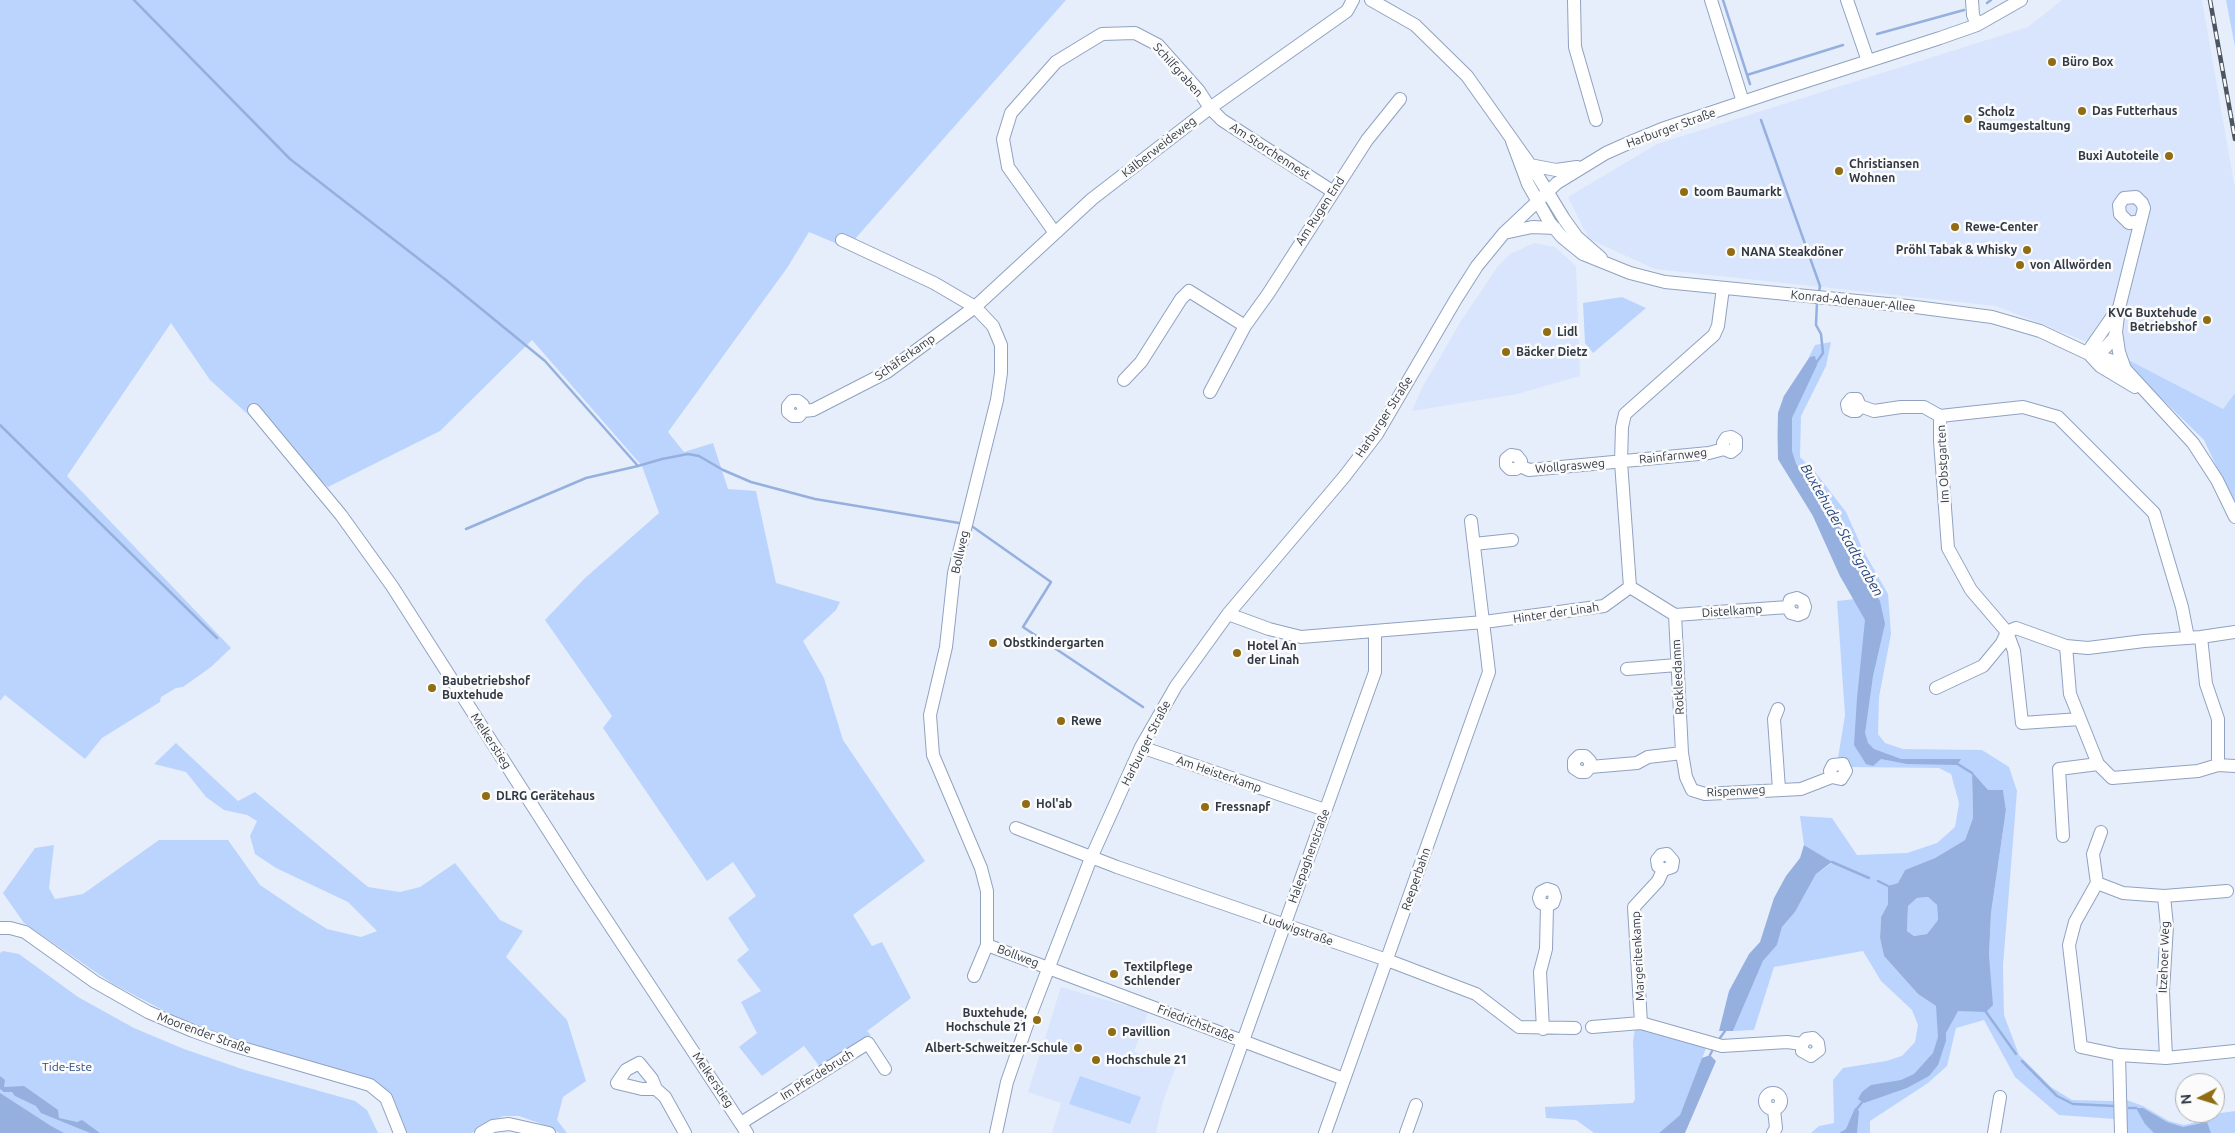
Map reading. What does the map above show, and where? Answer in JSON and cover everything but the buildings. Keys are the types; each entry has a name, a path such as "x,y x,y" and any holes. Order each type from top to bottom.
{"street":[{"name":"Kälberweideweg","path":"975,307 1092,199 1210,108 1347,11 1353,0"},
{"path":"1371,0 1415,25 1438,46 1467,76 1512,141"},
{"path":"1574,0 1575,47 1596,120"},
{"path":"1711,0 1744,102"},
{"path":"1847,0 1868,61"},
{"path":"1972,0 1973,15 1977,25"},
{"name":"Harburger Straße","path":"996,1133 1010,1075 1048,968 1091,858 1141,747 1176,686 1228,614 1344,478 1377,434 1456,298 1477,266 1504,232 1547,191 1584,165 1606,153 1662,129 1977,25 2021,0"},
{"name":"Schilfgraben","path":"1055,234 1008,167 1003,139 1011,113 1056,62 1102,34 1135,33 1158,45 1199,90 1210,108"},
{"name":"Am Rugen End","path":"1210,392 1244,326 1268,294 1332,191 1367,140 1400,99"},
{"name":"Am Storchennest","path":"1210,108 1222,120 1332,191"},
{"name":"Konrad-Adenauer-Allee","path":"1512,141 1577,236 1613,267"},
{"name":"Konrad-Adenauer-Allee","path":"1512,141 1527,181 1554,228 1583,254 1613,267 1641,277 1665,282 1983,316 2040,331 2087,353 2110,360 2125,370 2180,427 2205,460 2235,517"},
{"path":"1530,165 1556,170 1584,165"},
{"name":"Konrad-Adenauer-Allee","path":"2125,370 2119,352 2116,332 2119,308 2136,239 2134,222"},
{"path":"1504,232 1532,227 1554,228"},
{"name":"Bollweg","path":"842,240 934,283 975,307 993,326 1000,345 1000,373 997,400 954,573 946,647 930,715 933,754 981,868 987,891 987,945 974,976"},
{"path":"1675,615 1630,587 1621,462 1622,427 1625,414 1714,335 1718,326 1723,288"},
{"path":"1124,380 1141,362 1181,299 1189,291 1244,326"},
{"name":"Schäferkamp","path":"804,411 812,410 887,372 975,307"},
{"name":"Konrad-Adenauer-Allee","path":"2087,353 2119,308"},
{"path":"2087,353 2105,348 2114,338 2116,332"},
{"name":"Konrad-Adenauer-Allee","path":"2087,353 2100,366 2150,396"},
{"path":"1860,406 1874,411 1901,407 1924,407 1940,416"},
{"name":"Im Obstgarten","path":"2007,632 1971,590 1948,548 1940,441 1940,416 2023,407 2058,418 2154,513 2182,606 2188,638"},
{"name":"Melkerstieg","path":"254,410 341,516 392,586 580,880 744,1128"},
{"name":"Rainfarnweg","path":"1621,462 1709,453 1724,449"},
{"name":"Wollgrasweg","path":"1520,466 1529,470 1621,462"},
{"name":"Reeperbahn","path":"1325,1133 1489,672 1471,521"},
{"path":"1474,544 1512,540"},
{"name":"Hinter der Linah","path":"1228,614 1269,629 1301,637 1484,622 1604,606 1630,587"},
{"name":"Distelkamp","path":"1675,615 1788,607"},
{"name":"Rotkleedamm","path":"1675,615 1682,753 1686,777 1692,790"},
{"path":"1936,688 1983,666 2002,643 2007,632 2016,628 2066,646 2088,648 2235,632"},
{"name":"Halepaghenstraße","path":"1210,1133 1374,672 1375,632"},
{"path":"2007,632 2014,651 2022,724 2080,719"},
{"path":"2201,637 2206,684 2218,719 2218,765"},
{"path":"2066,646 2070,694 2098,764 2112,778 2198,771 2218,765 2235,766"},
{"path":"1627,669 1677,665"},
{"name":"Rispenweg","path":"1778,710 1774,719 1779,789"},
{"name":"Am Heisterkamp","path":"1141,747 1326,810"},
{"path":"1590,767 1637,763 1648,756 1682,753"},
{"path":"2063,836 2059,769 2098,764"},
{"name":"Rispenweg","path":"1692,790 1705,794 1801,789 1832,777"},
{"name":"Ludwigstraße","path":"1016,828 1091,858 1387,960 1476,994 1519,1028 1575,1028"},
{"path":"2102,832 2094,854 2097,883 2075,922 2069,945 2081,1047 2119,1055 2166,1058 2235,1051"},
{"name":"Margeritenkamp","path":"1641,1023 1634,907 1658,881 1663,870"},
{"path":"2097,883 2123,893 2164,896 2227,891"},
{"name":"Itzehoer Weg","path":"2164,896 2167,926 2163,991 2166,1058"},
{"path":"1543,1029 1540,972 1546,948 1547,906"},
{"name":"Moorender Straße","path":"0,928 10,928 25,932 94,982 166,1020 232,1045 370,1085 386,1098 400,1133"},
{"name":"Bollweg","path":"987,945 1048,968"},
{"name":"Friedrichstraße","path":"1048,968 1344,1079"},
{"path":"1592,1027 1641,1023 1722,1046 1787,1042 1802,1044"},
{"name":"Im Pferdebruch","path":"744,1128 868,1043 885,1069"},
{"path":"2119,1055 2121,1133"},
{"path":"656,1089 665,1097 685,1133"},
{"path":"1994,1133 2000,1096"},
{"path":"1406,1133 1416,1105"},
{"path":"1773,1133 1776,1128 1774,1110"},
{"path":"481,1133 493,1126 509,1124 550,1133"}],"shaded area":[{"path":"2062,0 2202,0 2235,189 2235,393 2223,409 2115,353 1996,306 1655,269 1589,239 1568,197 1657,144 2028,27"},
{"path":"1534,243 1555,247 1576,266 1580,376 1517,394 1412,411 1422,388 1461,321 1498,266 1510,254"},
{"name":"Hochschule 21","path":"1061,987 1148,1012 1134,1052 1176,1067 1163,1101 1156,1133 1052,1133 1061,1103 1028,1092"}],"green space":[{"path":"0,0 1066,0 847,248 809,232 787,268 668,432 684,452 713,443 728,489 756,491 776,583 840,602 836,610 803,641 824,678 843,740 925,861 853,915 872,946 882,942 911,998 867,1031 871,1035 820,1067 804,1046 762,1076 739,1047 757,1033 741,1002 761,991 737,960 749,950 728,918 756,896 733,862 707,881 603,728 612,716 545,620 584,579 659,513 642,466 532,340 440,431 328,487 210,380 171,323 67,476 231,648 211,667 183,687 176,688 161,697 160,702 102,738 85,759 5,695 0,701"},
{"path":"2226,0 2235,0 2235,47"},
{"path":"1622,297 1646,308 1593,353 1585,343 1583,303"},
{"path":"1831,342 1826,366 1801,416 1800,457 1816,473 1846,512 1863,550 1888,594 1891,634 1879,697 1878,734 1885,743 1903,749 1982,750 2009,767 2017,791 2003,966 2004,1015 2019,1055 2051,1087 2072,1100 2113,1101 2114,1119 2059,1115 2015,1077 1984,1020 1956,1028 1947,1066 1928,1083 1870,1121 1870,1133 1811,1133 1819,1126 1834,1123 1833,1080 1843,1068 1886,1061 1902,1056 1915,1042 1918,1025 1912,1010 1881,981 1863,951 1774,967 1754,1030 1733,1031 1763,961 1777,945 1782,927 1795,912 1816,874 1832,863 1804,845 1800,816 1832,818 1857,855 1907,853 1937,843 1955,827 1959,803 1951,774 1939,768 1851,767 1838,758 1845,715 1837,601 1855,599 1840,576 1813,516 1778,459 1778,413 1784,396 1815,345","holes":["1972,773 1988,791 2003,790 2006,810 1991,913 1989,956 1936,1006 1918,994 1884,956 1880,938 1881,917 1888,904 1889,886 1898,883 1905,870 1935,858 1965,840 1973,818"]},
{"path":"2115,353 2223,409 2235,393 2235,506 2204,440"},
{"path":"176,743 238,801 255,792 368,887 400,892 420,887 455,863 500,920 523,931 506,957 567,1020 586,1081 563,1097 557,1120 567,1133 559,1133 550,1127 519,1116 504,1116 487,1122 472,1133 406,1133 392,1098 349,1073 220,1034 182,1020 113,984 24,923 3,893 35,848 54,845 49,888 55,899 83,894 159,840 228,840 260,885 327,929 361,937 377,931 348,902 276,868 255,854 250,836 257,821 247,815 224,810 206,797 186,772 154,764"},
{"path":"1928,897 1937,905 1938,920 1927,934 1914,936 1907,931 1908,906 1917,898"},
{"name":"Tide-Este","path":"3,951 19,954 78,997 134,1028 184,1049 245,1070 355,1101 367,1110 378,1133 0,1133 0,953"},
{"path":"1647,1027 1707,1046 1680,1115 1659,1133 1594,1133 1576,1120 1546,1118 1545,1107 1633,1103 1635,1099 1633,1041 1635,1029"},
{"path":"1080,1076 1141,1097 1130,1124 1069,1104"},
{"path":"2124,1099 2143,1106 2169,1121 2184,1125 2193,1123 2225,1123 2225,1112 2235,1111 2235,1133 2124,1133"}],"water":[{"name":"Buxtehuder Stadtgraben","path":"1815,356 1817,365 1792,418 1792,451 1796,464 1840,523 1848,549 1855,563 1880,601 1885,624 1873,676 1865,733 1868,743 1874,749 1901,759 1961,759 1957,765 1907,764 1881,759 1873,766 1866,764 1854,745 1865,620 1840,576 1813,516 1778,459 1778,413 1784,396 1810,357"},
{"path":"1972,772 1988,790 2003,790 2006,810 1991,913 1989,956 1993,1005 1986,1012 1958,1011 1946,1033 1946,1041 1938,1065 1929,1076 1907,1088 1864,1103 1858,1099 1862,1092 1871,1085 1901,1080 1914,1074 1933,1053 1938,1037 1936,1006 1918,994 1884,956 1880,938 1881,917 1888,904 1888,886 1898,883 1905,870 1935,858 1965,840 1973,818","holes":["1928,897 1937,905 1938,920 1927,934 1914,936 1907,931 1908,906 1917,898"]},
{"path":"1804,845 1832,862 1816,874 1795,912 1782,927 1777,945 1763,961 1733,1031 1719,1031 1729,991 1749,954 1760,942 1774,898 1786,876 1800,858"},
{"path":"1710,1055 1716,1061 1685,1133 1659,1133 1680,1115 1702,1058"},
{"path":"0,1076 5,1080 4,1087 24,1086 58,1110 59,1118 77,1122 82,1120 100,1133 90,1133 41,1113 36,1106 15,1096 12,1092 4,1092 0,1089"},
{"path":"0,1093 51,1126 64,1133 0,1133"},
{"path":"1855,1108 1859,1111 1857,1133 1839,1133 1846,1129"},
{"path":"2136,1108 2143,1108 2167,1122 2183,1127 2207,1123 2211,1133 2154,1133 2145,1124"}],"waterway":[{"path":"134,0 290,159 446,280 545,361 638,466 688,454 699,456 723,470 751,482 815,499 959,523"},
{"name":"Buxtehuder Stadtgraben","path":"1723,0 1750,84"},
{"path":"1987,3 1991,0"},
{"path":"1877,34 1964,10"},
{"path":"1747,75 1843,45"},
{"name":"Buxtehuder Stadtgraben","path":"1761,120 1820,286 1819,292"},
{"name":"Buxtehuder Stadtgraben","path":"1816,363 1823,353 1821,334 1816,325 1817,302"},
{"path":"0,425 217,638"},
{"path":"466,529 586,478 638,466"},
{"path":"973,527 1051,582 1023,627 1143,707"},
{"name":"Buxtehuder Stadtgraben","path":"1956,763 1972,773"},
{"path":"1832,862 1869,878"},
{"path":"1878,881 1888,886"},
{"path":"1986,1012 2016,1054"},
{"path":"1720,1038 1725,1031"},
{"path":"1710,1055 1712,1051"},
{"path":"2022,1061 2057,1096 2073,1104 2114,1106"},
{"name":"Buxtehuder Stadtgraben","path":"1856,1110 1863,1101"},
{"path":"2129,1108 2136,1108"}],"railway":[{"path":"2210,0 2235,139"}],"place":[{"name":"Büro Box","path":"2052,62"},
{"name":"Das Futterhaus","path":"2082,111"},
{"name":"Scholz Raumgestaltung","path":"1968,119"},
{"name":"Buxi Autoteile","path":"2169,156"},
{"name":"Christiansen Wohnen","path":"1839,171"},
{"name":"toom Baumarkt","path":"1684,192"},
{"name":"Rewe-Center","path":"1955,227"},
{"name":"Pröhl Tabak & Whisky","path":"2027,250"},
{"name":"NANA Steakdöner","path":"1731,252"},
{"name":"von Allwörden","path":"2020,265"},
{"name":"KVG Buxtehude Betriebshof","path":"2207,320"},
{"name":"Lidl","path":"1547,332"},
{"name":"Bäcker Dietz","path":"1506,352"},
{"name":"Obstkindergarten","path":"993,643"},
{"name":"Hotel An der Linah","path":"1237,653"},
{"name":"Baubetriebshof Buxtehude","path":"432,688"},
{"name":"Rewe","path":"1061,721"},
{"name":"DLRG Gerätehaus","path":"486,796"},
{"name":"Hol'ab","path":"1026,804"},
{"name":"Fressnapf","path":"1205,807"},
{"name":"Textilpflege Schlender","path":"1114,974"},
{"name":"Buxtehude, Hochschule 21","path":"1037,1020"},
{"name":"Pavillion","path":"1112,1032"},
{"name":"Albert-Schweitzer-Schule","path":"1078,1048"},
{"name":"Hochschule 21","path":"1096,1060"}]}
